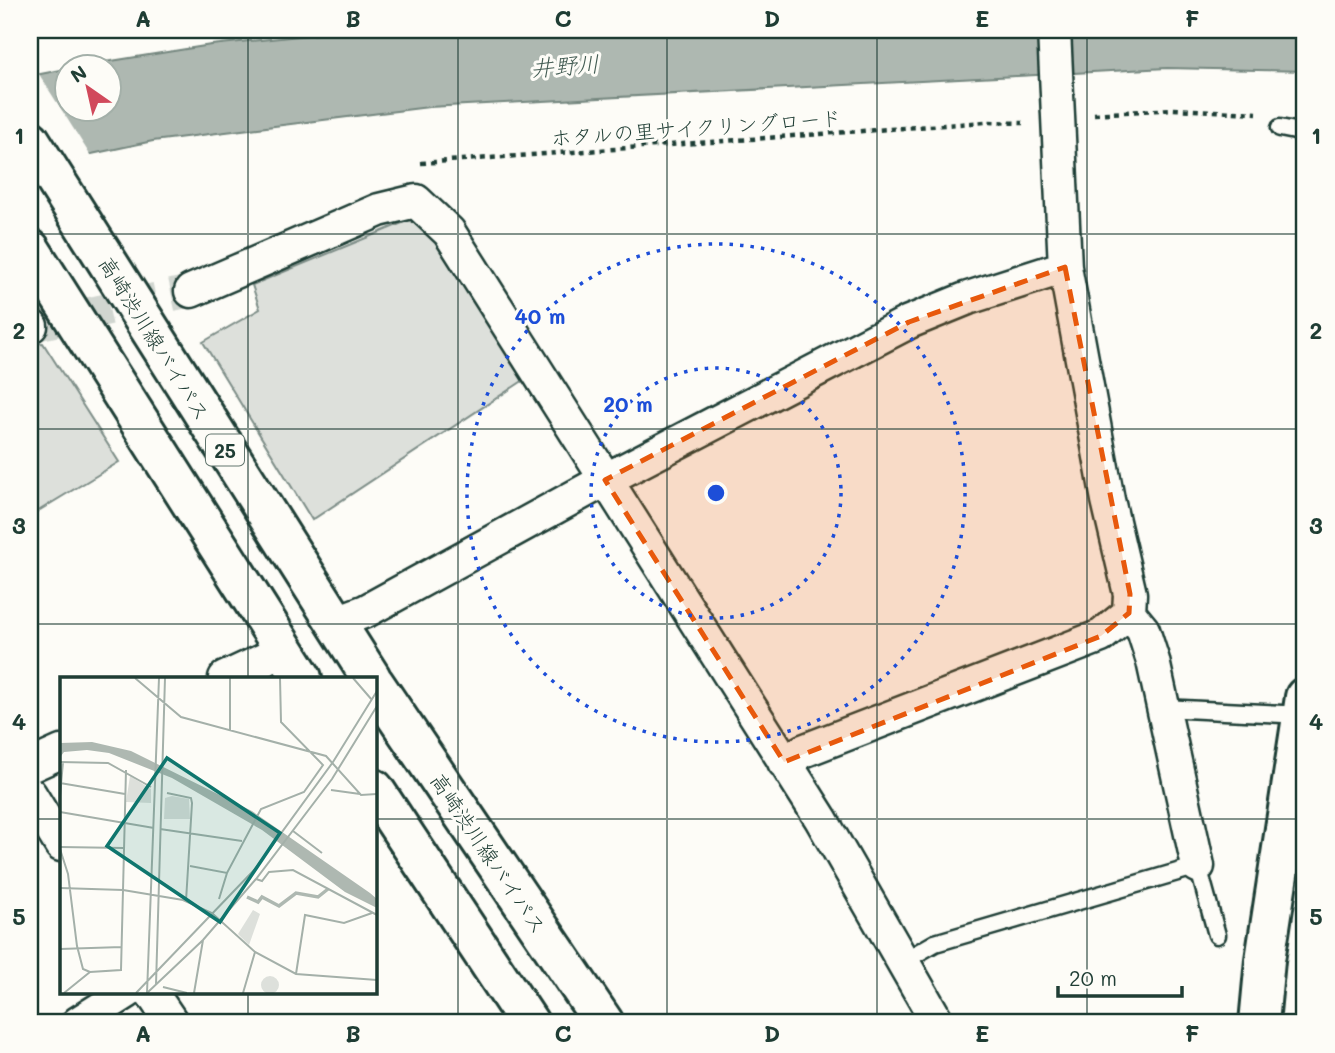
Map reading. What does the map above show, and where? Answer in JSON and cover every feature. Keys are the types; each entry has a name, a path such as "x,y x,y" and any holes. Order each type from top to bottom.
{"main road":[{"name":"高崎渋川線バイパス","path":"30,140 334,623 371,677"},
{"path":"30,249 292,665"},
{"name":"高崎渋川線バイパス","path":"376,686 604,1023"},
{"path":"1259,1023 1265,960 1305,706"},
{"path":"376,792 529,1023"}],"street":[{"path":"1054,30 1065,267 1108,500 1130,594 1129,613 1143,629 1198,866"},
{"path":"191,291 379,210 416,201 449,232 821,819 938,1023"},
{"path":"334,623 366,611 605,480 909,322 968,298 1065,267"},
{"path":"784,762 1101,636 1129,613"},
{"path":"230,677 292,665"},
{"path":"30,766 60,752"},
{"path":"30,794 60,843"},
{"path":"78,1023 125,993"},
{"path":"152,993 172,1023"}],"lane":[{"path":"1280,128 1305,133"},
{"path":"1163,708 1305,706"},
{"path":"902,962 935,943 1198,866 1217,935"}],"path":[{"name":"ホタルの里サイクリングロード","path":"414,166 426,162 1173,108 1266,114 1280,128"}],"highlighted area":[{"path":"1065,267 1130,594 1129,613 1101,636 784,762 605,480 909,322"}],"shaded area":[{"path":"412,219 439,242 527,378 312,520 203,342 260,309 252,285"},
{"path":"43,343 119,462 30,516 30,344"}],"water":[{"name":"井野川","path":"358,30 1305,30 1305,71 1167,68 429,107 153,141 30,167 30,76 52,72 52,122 122,122 122,59 211,45"}],"pier":[{"path":"37,71 52,95 52,122 69,122 92,158 30,170 30,72"}],"tunnel":[{"path":"31,326 191,291"}]}
